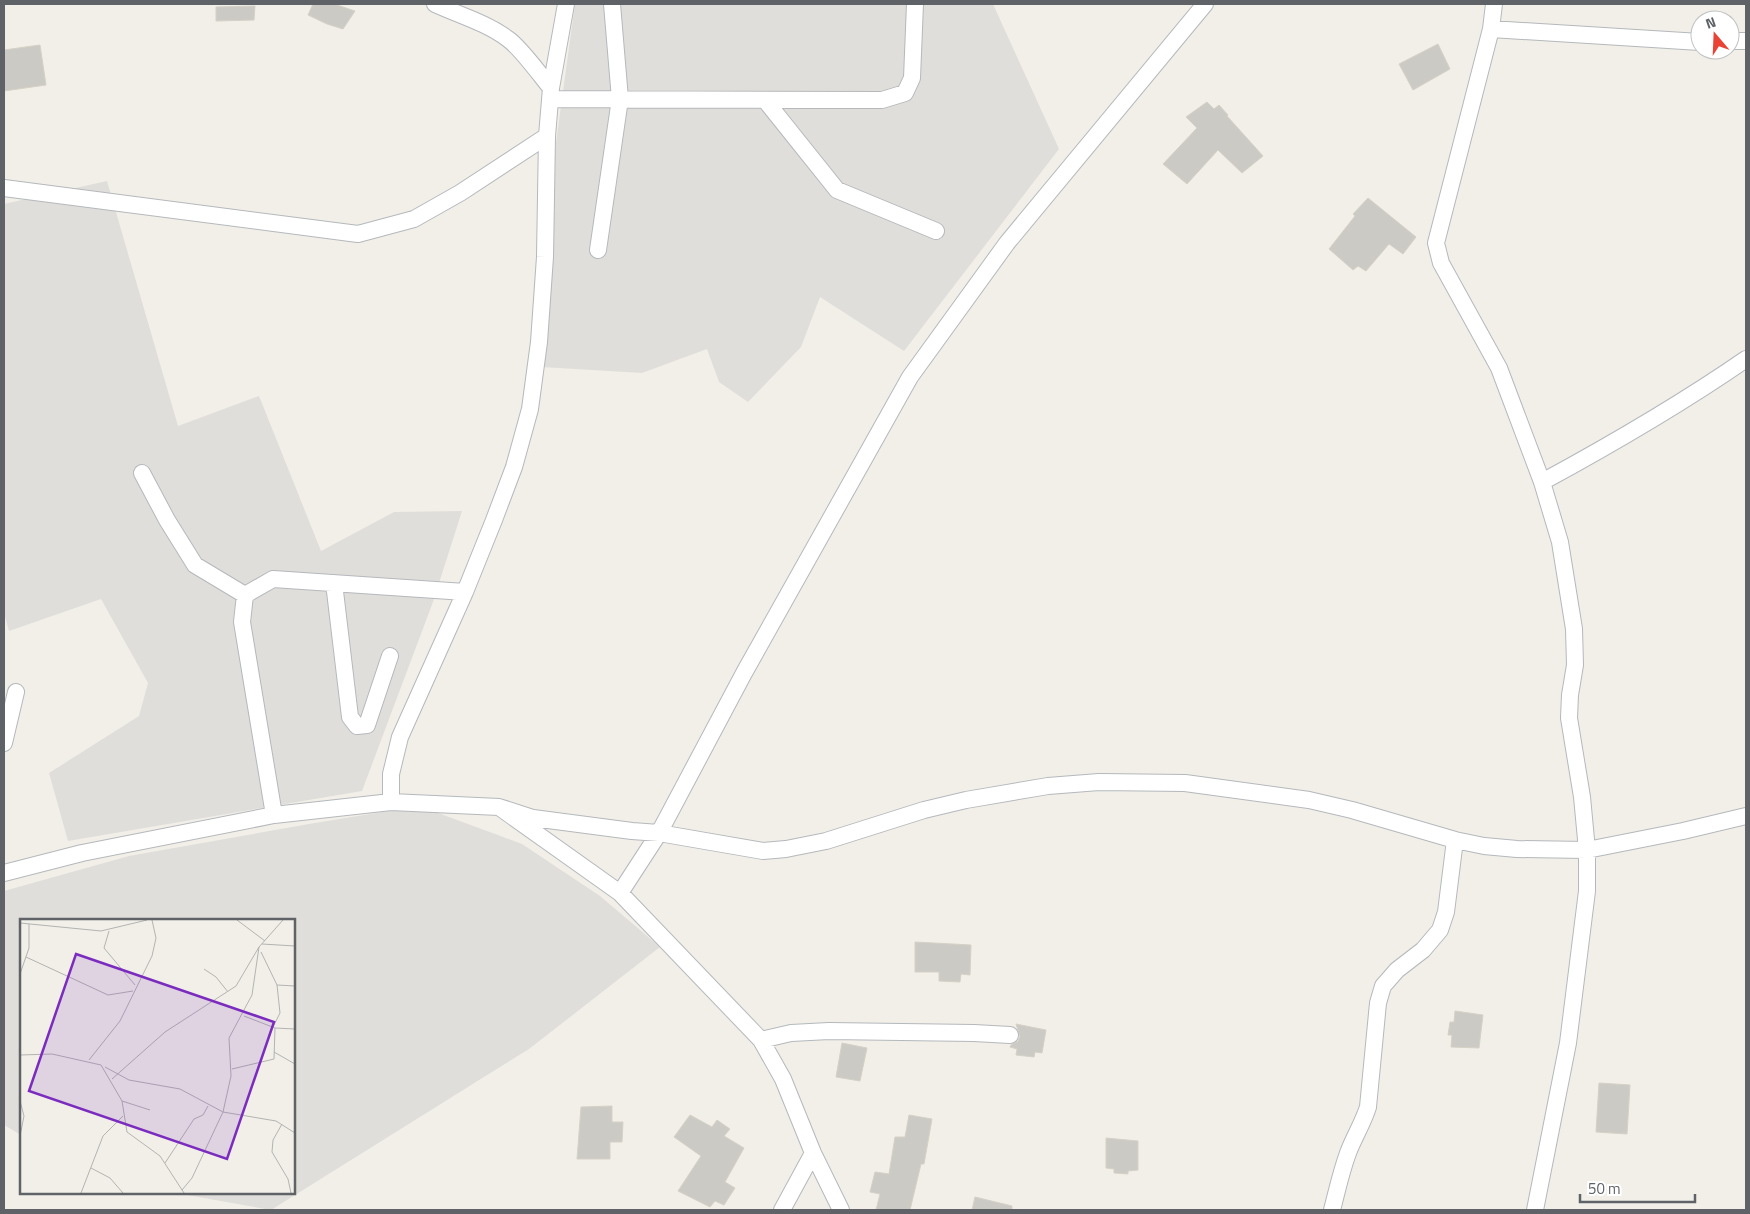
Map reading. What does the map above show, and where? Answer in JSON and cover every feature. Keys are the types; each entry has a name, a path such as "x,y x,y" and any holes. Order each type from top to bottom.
{"street":[{"path":"435,4 492,28 510,40 551,94 620,99 765,100 882,100 905,93 912,78 915,4"},
{"path":"392,802 391,774 400,736 465,592 494,520 514,467 530,409 540,342 545,257 547,136 551,94 566,4"},
{"path":"598,250 620,99 612,4"},
{"path":"620,893 659,833 744,673 910,377 1007,243 1206,4"},
{"path":"1494,4 1491,28 1436,243 1440,263 1499,368 1542,482 1560,542 1574,629 1575,665 1570,695 1569,718 1582,797 1587,850 1587,891 1568,1044 1535,1210"},
{"path":"1491,28 1690,41"},
{"path":"765,100 836,190 936,231"},
{"path":"4,188 358,234 414,219 460,193 547,136"},
{"path":"1542,482 1708,386 1746,359"},
{"path":"142,474 167,520 195,565 245,595"},
{"path":"245,595 274,579 465,592"},
{"path":"334,583 350,717 358,726 367,725 390,656"},
{"path":"245,595 242,622 274,816"},
{"path":"4,743 16,692"},
{"path":"4,873 82,853 274,816 392,802 499,807 534,818 659,833 763,851 786,849 826,841 924,810 966,800 1048,786 1099,782 1185,783 1309,800 1352,810 1456,840 1484,846 1509,848 1587,850 1746,816"},
{"path":"499,807 620,893 761,1040 783,1079 813,1154 841,1210"},
{"path":"1332,1210 1347,1156 1368,1107 1378,1003 1383,986 1397,970 1424,950 1440,930 1446,912 1456,840"},
{"path":"761,1040 791,1033 829,1031 974,1032 1010,1035"},
{"path":"782,1210 813,1154"}],"shaded area":[{"path":"575,4 993,4 1059,149 904,351 820,297 801,347 748,402 719,382 707,349 642,373 542,367 554,157"},
{"path":"107,181 178,426 259,396 321,551 394,512 462,511 433,602 362,791 68,841 49,773 139,716 148,683 101,599 9,631 4,613 4,204"},
{"path":"419,806 522,844 600,896 660,947 529,1049 271,1210 182,1194 295,1194 295,919 20,919 20,1134 4,1125 4,891 129,856"}],"building":[{"path":"313,4 334,4 355,11 343,29 308,15"},
{"path":"255,6 254,20 216,21 216,7"},
{"path":"1438,44 1450,69 1413,90 1399,64"},
{"path":"40,45 46,85 4,91 4,50"},
{"path":"1207,102 1214,109 1219,105 1263,156 1242,173 1218,150 1187,184 1163,164 1197,128 1186,117"},
{"path":"1368,198 1416,237 1403,254 1389,244 1366,271 1358,266 1353,270 1329,249 1355,216 1353,214"},
{"path":"915,942 971,945 970,975 961,974 960,982 939,981 939,972 915,972"},
{"path":"1455,1011 1483,1015 1479,1048 1451,1047 1452,1035 1448,1035 1450,1022 1454,1022"},
{"path":"1016,1024 1046,1030 1042,1053 1035,1052 1034,1057 1016,1055 1017,1049 1010,1047 1018,1041 1020,1036"},
{"path":"842,1043 867,1048 860,1081 836,1077"},
{"path":"1599,1083 1630,1085 1627,1134 1596,1132"},
{"path":"612,1106 612,1122 623,1122 622,1142 610,1142 610,1159 577,1159 581,1107"},
{"path":"690,1115 712,1127 717,1120 730,1129 724,1136 744,1148 725,1182 735,1188 724,1205 715,1201 710,1207 678,1191 701,1156 674,1137"},
{"path":"909,1115 932,1119 924,1164 921,1164 910,1210 876,1210 880,1194 870,1192 875,1172 889,1174 895,1137 905,1137"},
{"path":"1106,1138 1138,1141 1138,1170 1128,1171 1128,1174 1114,1173 1114,1169 1106,1168"},
{"path":"975,1197 1012,1206 1012,1210 972,1210"}]}
